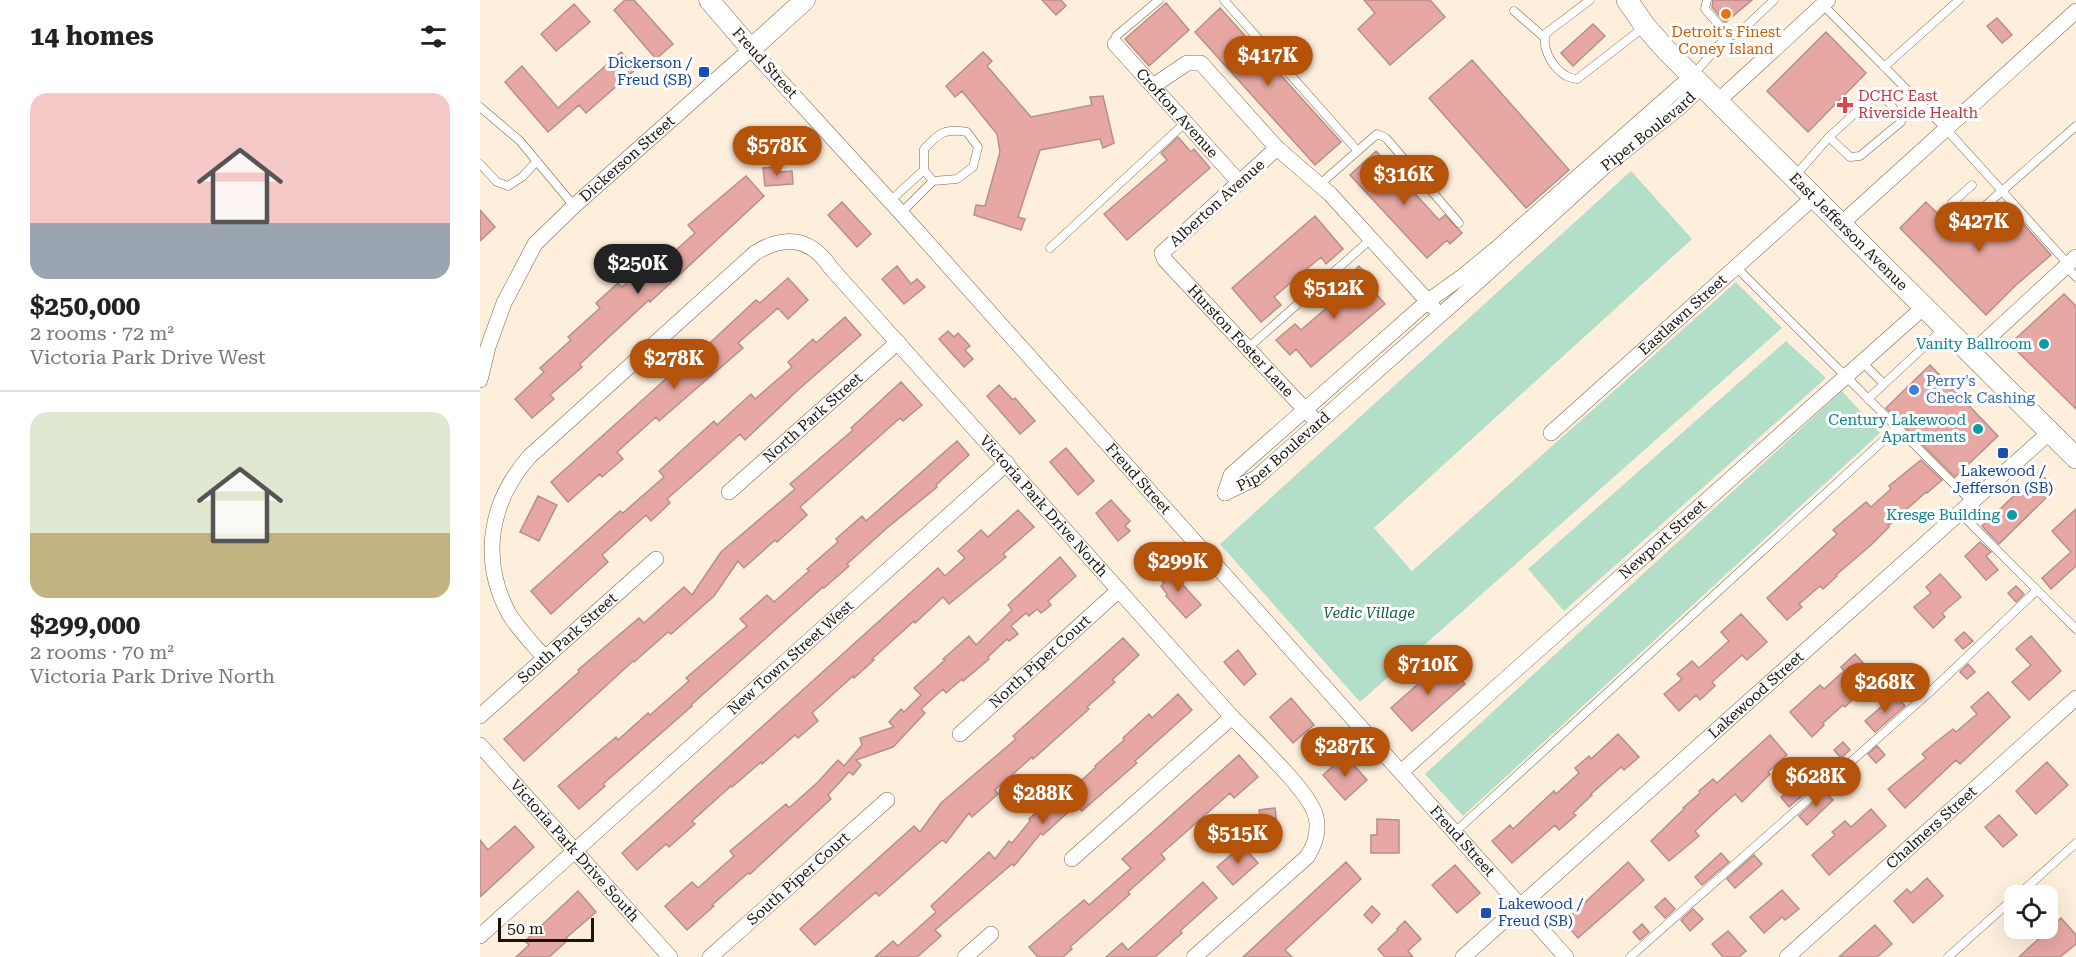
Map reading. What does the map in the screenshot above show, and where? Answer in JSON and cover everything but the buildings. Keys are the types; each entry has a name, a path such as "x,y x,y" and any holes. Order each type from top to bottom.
{"main road":[{"name":"East Jefferson Avenue","path":"1626,0 1645,26 1717,102 2076,458"}],"street":[{"name":"Freud Street","path":"709,0 1566,957"},
{"name":"Dickerson Street","path":"480,380 484,346 535,244 574,206 805,0"},
{"path":"1717,102 1823,2"},
{"path":"1840,224 2076,11"},
{"name":"Crofton Avenue","path":"1115,44 1239,182"},
{"path":"1153,86 1187,63 1201,63 1277,148 1318,186 1330,194 1439,314"},
{"name":"Piper Boulevard","path":"1697,81 1679,108 1604,167 1256,478 1225,493 1231,474 1428,301 1488,256 1697,81"},
{"name":"Alberton Avenue","path":"1165,260 1162,253 1277,148"},
{"name":"Eastlawn Street","path":"1551,433 1814,197"},
{"name":"Victoria Park Drive North","path":"545,658 509,614 493,576 490,555 496,509 515,472 755,253 783,241 804,244 824,258 1306,798 1316,816 1316,837 1307,857 1194,957"},
{"name":"Hurston Foster Lane","path":"1165,260 1317,423"},
{"path":"1971,354 2071,266"},
{"name":"Newport Street","path":"1401,772 1924,307"},
{"name":"North Park Street","path":"729,492 898,342"},
{"name":"Lakewood Street","path":"1463,957 2050,432"},
{"name":"New Town Street West","path":"480,936 1007,463"},
{"name":"South Park Street","path":"480,716 656,559"},
{"name":"North Piper Court","path":"960,734 1119,590"},
{"name":"Chalmers Street","path":"1787,957 2076,698"},
{"path":"1072,860 1232,717"},
{"name":"Victoria Park Drive South","path":"480,745 670,957"},
{"name":"South Piper Court","path":"710,957 887,800"},
{"path":"965,957 991,934"}],"lane":[{"path":"1115,44 1116,36 1159,0"},
{"path":"1224,0 1357,150"},
{"path":"1590,0 1545,34 1546,49 1557,68 1567,78 1577,79 1645,26"},
{"path":"1707,0 1705,9 1728,35 1737,35 1774,0"},
{"path":"1884,67 1959,0"},
{"path":"1823,2 1946,129 2071,266"},
{"path":"1514,11 1545,38"},
{"path":"1697,81 1728,35"},
{"path":"1794,177 1829,137 1879,93 1902,119 1855,158 1850,157 1829,137"},
{"path":"480,107 520,141 574,206"},
{"path":"1050,248 1186,123"},
{"path":"1972,185 1952,203 1969,220 2076,126"},
{"path":"901,213 933,181 957,179 973,167 978,147 967,132 950,129 935,137 924,149 924,170 933,181"},
{"path":"1318,186 1377,134 1386,138 1460,224"},
{"path":"480,164 497,182 508,186 522,177 537,161"},
{"path":"890,201 924,170"},
{"path":"1248,348 1371,239"},
{"path":"1736,267 1971,501"},
{"path":"1868,399 1944,328"},
{"path":"1862,362 1884,384"},
{"path":"1455,832 1897,428"},
{"path":"1959,512 2076,629"},
{"path":"1630,957 1931,690 2037,590"},
{"path":"2029,885 2076,843"},
{"path":"1948,957 2004,908"}],"green space":[{"name":"Vedic Village","path":"1631,171 1692,239 1374,528 1412,571 1736,282 1782,328 1360,702 1220,544"},
{"path":"1786,341 1826,378 1564,611 1528,569"},
{"path":"1842,391 1880,433 1463,816 1425,774"}],"place":[{"name":"Detroit's Finest Coney Island","path":"1726,14"},
{"name":"Dickerson / Freud (SB)","path":"704,72"},
{"name":"DCHC East Riverside Health","path":"1845,105"},
{"name":"Vanity Ballroom","path":"2044,344"},
{"name":"Perry's Check Cashing","path":"1914,390"},
{"name":"Century Lakewood Apartments","path":"1978,429"},
{"name":"Lakewood / Jefferson (SB)","path":"2003,453"},
{"name":"Kresge Building","path":"2012,515"},
{"name":"Lakewood / Freud (SB)","path":"1486,913"}]}
